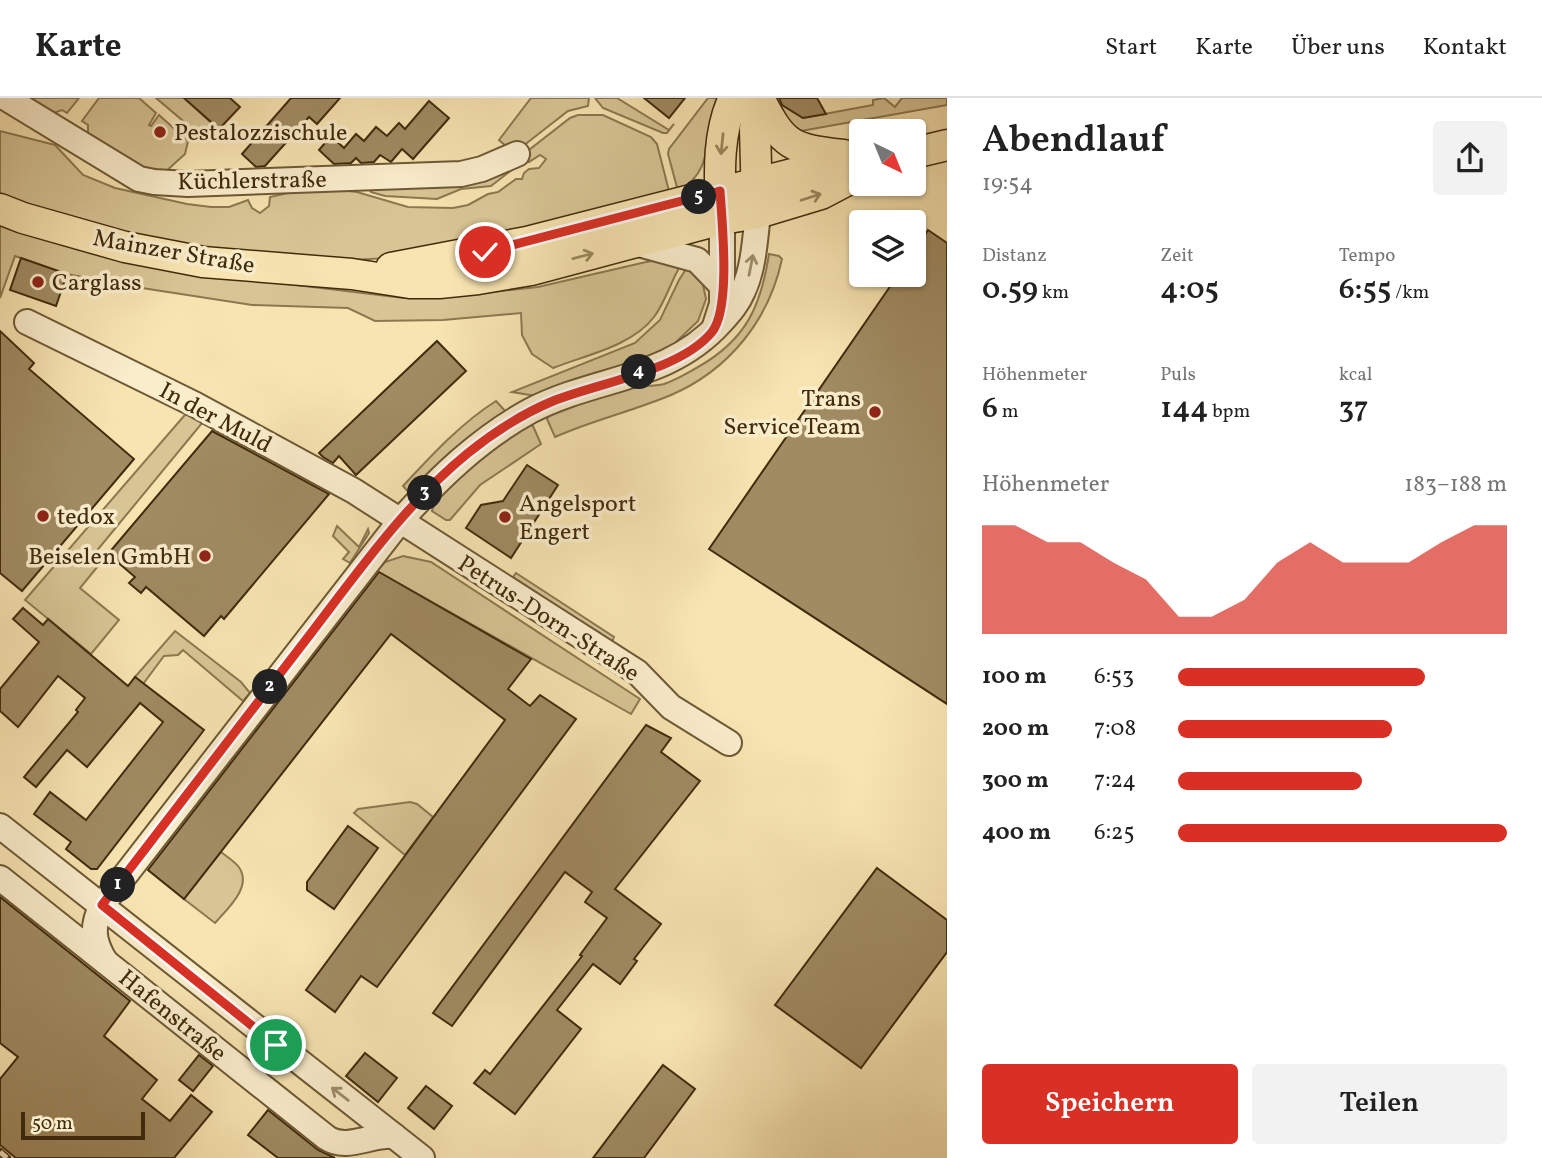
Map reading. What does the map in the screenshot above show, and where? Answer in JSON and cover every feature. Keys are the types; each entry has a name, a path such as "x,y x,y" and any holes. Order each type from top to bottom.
{"main road":[{"path":"721,205 724,129 734,98"},
{"path":"759,98 776,128 796,147 806,151 849,156"},
{"path":"757,198 755,129 759,98"},
{"path":"926,150 947,145"},
{"name":"Mainzer Straße","path":"757,198 816,168 849,164"},
{"name":"Mainzer Straße","path":"352,274 485,252 757,198 821,194 849,179"},
{"name":"Mainzer Straße","path":"0,209 125,247 204,262 352,274 410,283 478,279 531,270 635,243 721,205"}],"street":[{"name":"Küchlerstraße","path":"6,98 139,179 154,182 188,184 461,174 517,155"},
{"path":"102,905 400,521 448,470 509,424 554,401 668,363 691,350 714,330 744,291 752,259 757,198"},
{"path":"714,330 723,287 721,205"},
{"path":"635,243 697,260 723,287"},
{"name":"In der Muld","path":"27,322 194,404 354,491 400,521"},
{"name":"Petrus-Dorn-Straße","path":"400,521 637,672 671,707 729,743"},
{"name":"Hafenstraße","path":"0,828 102,905 422,1158"},
{"name":"Hafenstraße","path":"0,878 327,1138 348,1151 378,1136 394,1136"},
{"name":"Hafenstraße","path":"102,905 94,922 93,932 106,961"}],"shaded area":[{"path":"20,98 79,98 67,113 62,110 48,115"},
{"path":"99,98 139,98 156,113 149,125 151,126 159,115 188,141 185,154 163,174 141,171 88,139 88,125 82,121"},
{"path":"156,98 184,98 217,128 209,137 202,137"},
{"path":"531,98 589,98 588,106 568,111 514,153 499,140"},
{"path":"595,98 617,98 669,130 674,124 667,133 663,133 603,108"},
{"path":"708,98 717,98 707,150 698,173 678,191 669,149"},
{"path":"776,98 783,98 786,107 803,118 873,105 873,100 884,98 895,107 902,98 947,98 947,105 868,119 849,119 849,122 801,131 784,120"},
{"path":"578,115 603,115 651,137 657,144 670,195 404,257 353,260 185,250 0,199 0,131 55,145 83,175 115,188 187,204 229,207 248,200 252,208 260,213 269,206 270,197 320,188 357,192 408,207 453,208 468,205 488,194 498,192 516,179 522,179 529,169 539,168 546,159 540,155 529,162 524,162 520,157 570,118"},
{"path":"511,163 513,169 491,186 461,189 437,199 385,196 371,192 364,184 491,178"},
{"path":"0,222 237,278 404,298 447,297 538,287 658,260 682,263 658,311 645,327 608,348 553,368 532,354 522,335 521,313 443,320 375,321 348,308 252,305 129,286 67,274 15,256 0,298"},
{"path":"769,254 782,259 767,302 743,340 711,372 671,395 555,437 547,419 550,412 627,388 668,382 715,357 739,333 756,305"},
{"path":"688,266 702,280 706,299 698,321 674,344 641,361 536,396 512,392 635,343 660,320"},
{"path":"496,401 507,413 412,496 403,486 459,430"},
{"path":"190,409 214,429 202,423 90,559 98,566 80,588 119,620 91,654 25,600"},
{"path":"527,424 533,426 541,444 480,485 450,520 432,511 447,485 459,473"},
{"path":"337,526 359,547 368,529 369,533 350,563 343,559 349,552 333,536"},
{"path":"403,556 431,562 640,699 631,714 377,571 385,562"},
{"path":"516,573 614,637 612,642 513,577"},
{"path":"175,631 241,682 250,693 243,701 183,650 178,655 164,656 143,684 135,677"},
{"path":"410,802 417,804 433,817 405,855 354,813 358,809"},
{"path":"221,852 238,866 243,881 237,897 215,923 184,899"}],"building":[{"path":"184,98 230,98 240,107 219,129"},
{"path":"291,98 340,98 317,124 309,117 265,166 256,167 242,154"},
{"path":"644,98 685,98 669,118"},
{"path":"779,98 817,98 826,114 803,118 782,105"},
{"path":"429,101 449,118 413,159 402,149 391,162 380,155 374,162 361,163 356,158 351,163 334,164 319,150 331,136 344,148 356,134 364,141 376,127 387,136 399,123 405,129"},
{"name":"Trans Service Team","path":"928,230 947,243 947,704 709,549 890,287 926,287"},
{"name":"Carglass","path":"21,258 67,274 56,306 10,290"},
{"name":"tedox","path":"0,331 34,363 29,369 134,459 22,591 0,573"},
{"path":"437,341 466,371 356,475 339,456 333,463 319,453"},
{"path":"212,431 329,494 224,619 221,616 204,636 146,587 141,593 129,583 135,577 108,554"},
{"name":"Angelsport Engert","path":"527,465 558,485 511,558 466,528 481,505 503,501"},
{"path":"379,572 531,659 508,689 530,706 540,695 576,719 377,987 361,976 335,1012 306,990 505,720 391,634 184,899 148,870"},
{"path":"23,608 43,625 48,619 128,686 135,677 204,730 97,869 91,869 66,849 71,842 34,814 50,792 86,820 163,722 140,703 87,767 67,750 36,787 24,777 78,712 76,710 85,698 58,676 18,727 0,711 0,689 39,642 13,619"},
{"path":"646,725 671,738 661,752 700,781 615,889 661,924 634,959 637,961 620,984 593,964 557,1010 581,1029 515,1114 474,1083 485,1070 490,1074 582,956 580,955 607,918 585,902 592,892 565,872 452,1026 433,1013"},
{"path":"348,826 378,848 334,909 307,890 307,882"},
{"path":"877,868 947,920 947,952 861,1068 775,1005"},
{"path":"0,897 130,1001 104,1036 157,1080 142,1099 170,1121 191,1095 212,1112 174,1158 16,1158 0,1145 0,1079 18,1057 0,1043"},
{"path":"365,1053 397,1078 378,1102 346,1076"},
{"path":"199,1055 213,1066 193,1091 179,1080"},
{"path":"663,1065 695,1089 644,1158 593,1158"},
{"path":"426,1086 452,1106 434,1129 408,1108"},
{"path":"268,1110 318,1150 335,1158 278,1158 248,1135"}],"railway":[{"path":"0,1152 7,1158"}],"place":[{"name":"Pestalozzischule","path":"160,132"},
{"name":"Carglass","path":"38,282"},
{"name":"Trans Service Team","path":"875,412"},
{"name":"tedox","path":"43,516"},
{"name":"Angelsport Engert","path":"505,517"},
{"name":"Beiselen GmbH","path":"205,556"}],"route":[{"path":"276,1045 102,905 346,588 400,521 448,470 487,438 532,410 580,391 668,363 704,341 714,330 722,303 720,191 485,252"}]}
